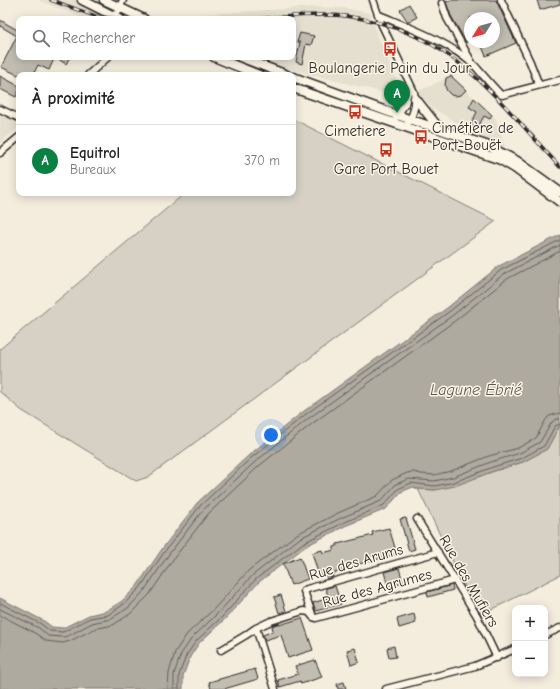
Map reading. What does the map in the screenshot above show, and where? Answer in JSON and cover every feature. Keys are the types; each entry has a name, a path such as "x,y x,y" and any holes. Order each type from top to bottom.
{"main road":[{"path":"82,0 113,16"},
{"path":"104,0 121,4 139,16"},
{"path":"222,60 252,72"},
{"path":"248,60 279,72"},
{"path":"296,78 499,150 560,192"},
{"path":"296,89 501,160 516,169 560,202"},
{"path":"415,98 438,128"}],"street":[{"path":"373,0 378,15 415,98 410,119 404,127"},
{"path":"501,0 540,86"},
{"path":"442,3 447,18 474,66"},
{"path":"118,16 121,4"},
{"path":"378,15 432,39 458,53 474,66 502,95 560,80"},
{"path":"91,72 105,60"},
{"path":"392,123 405,104 410,84"},
{"path":"0,109 16,117"},
{"path":"0,153 16,140"},
{"name":"Rue des Mufiers","path":"417,519 477,616 497,658"},
{"name":"Rue des Arums","path":"312,614 304,591 307,589 438,552"},
{"name":"Rue des Agrumes","path":"221,650 256,628 271,621 303,611 312,614 313,617 316,618 455,580"},
{"path":"256,628 275,689"},
{"path":"548,634 560,628"},
{"path":"386,689 475,666 512,650"}],"shaded area":[{"path":"38,0 88,0 121,16 78,16"},
{"path":"314,7 345,8 370,13 399,85 400,91 397,96 253,60 296,60 296,16 177,16"},
{"path":"451,76 496,119 506,151 432,108 421,96 419,91"},
{"path":"0,114 16,122 16,130 0,143"},
{"path":"296,121 496,221 148,477 136,481 21,410 0,392 0,349 181,196 296,196"},
{"path":"560,425 560,575 479,616 418,489 435,490 523,462 547,449"}],"water":[{"name":"Lagune Ébrié","path":"560,235 560,425 547,449 523,462 455,486 435,490 418,489 413,487 401,492 386,509 345,526 306,546 259,582 225,619 199,643 190,657 183,676 183,689 0,689 0,598 44,621 52,627 63,628 89,615 106,611 122,601 137,586 162,549 197,503 249,455 304,411 447,308 499,266"}],"building":[{"path":"451,0 496,0 516,43 486,56 483,48 500,48 500,12 464,12 464,39 451,16 446,2"},
{"path":"537,0 560,0 560,4 540,10"},
{"path":"409,4 417,17 408,22 400,10"},
{"path":"0,20 16,29 16,35 0,26"},
{"path":"300,33 314,36 311,45 306,44 302,64 296,62 300,42 297,42"},
{"path":"16,38 16,60 54,60 49,70 38,65 34,72 16,72 16,74 1,67"},
{"path":"60,60 68,60 66,64"},
{"path":"0,76 16,84 16,97 0,89"},
{"path":"451,76 466,90 461,95 451,95 447,91 445,86 446,78"},
{"path":"474,98 492,115 490,119 484,116 477,129 470,126 477,112 469,107"},
{"path":"406,518 415,549 409,551 400,519"},
{"path":"389,528 397,554 343,568 344,570 332,574 333,577 327,579 325,574 319,576 312,553 322,550 323,553 334,550 334,547 337,546 337,544 373,535 372,532"},
{"path":"300,557 308,579 291,585 283,564"},
{"path":"399,568 403,582 388,586 384,572"},
{"path":"452,585 453,590 428,597 427,592"},
{"path":"335,586 341,604 316,611 313,603 328,598 326,588"},
{"path":"281,595 286,611 279,613 274,597"},
{"path":"414,614 416,623 399,628 397,619"},
{"path":"302,618 313,650 288,658 281,635 265,640 263,635 273,631 272,626"},
{"path":"394,646 396,657 389,658 387,648"},
{"path":"355,648 359,662 351,665 347,650"},
{"path":"315,660 322,677 301,684 300,681 280,687 278,680 298,674 295,666"},
{"path":"255,669 258,679 224,689 211,689 209,682"},
{"path":"344,682 346,689 338,689 337,684"}],"railway":[{"path":"51,0 95,16"},
{"path":"296,16 334,15 363,19 400,30 438,48 457,62 494,95 560,167"}],"place":[{"name":"Boulangerie Pain du Jour","path":"390,49"},
{"name":"Cimetiere","path":"355,112"},
{"name":"Equitrol","path":"397,113"},
{"name":"Cimétière de Port-Bouët","path":"421,137"},
{"name":"Gare Port Bouet","path":"386,150"}]}
